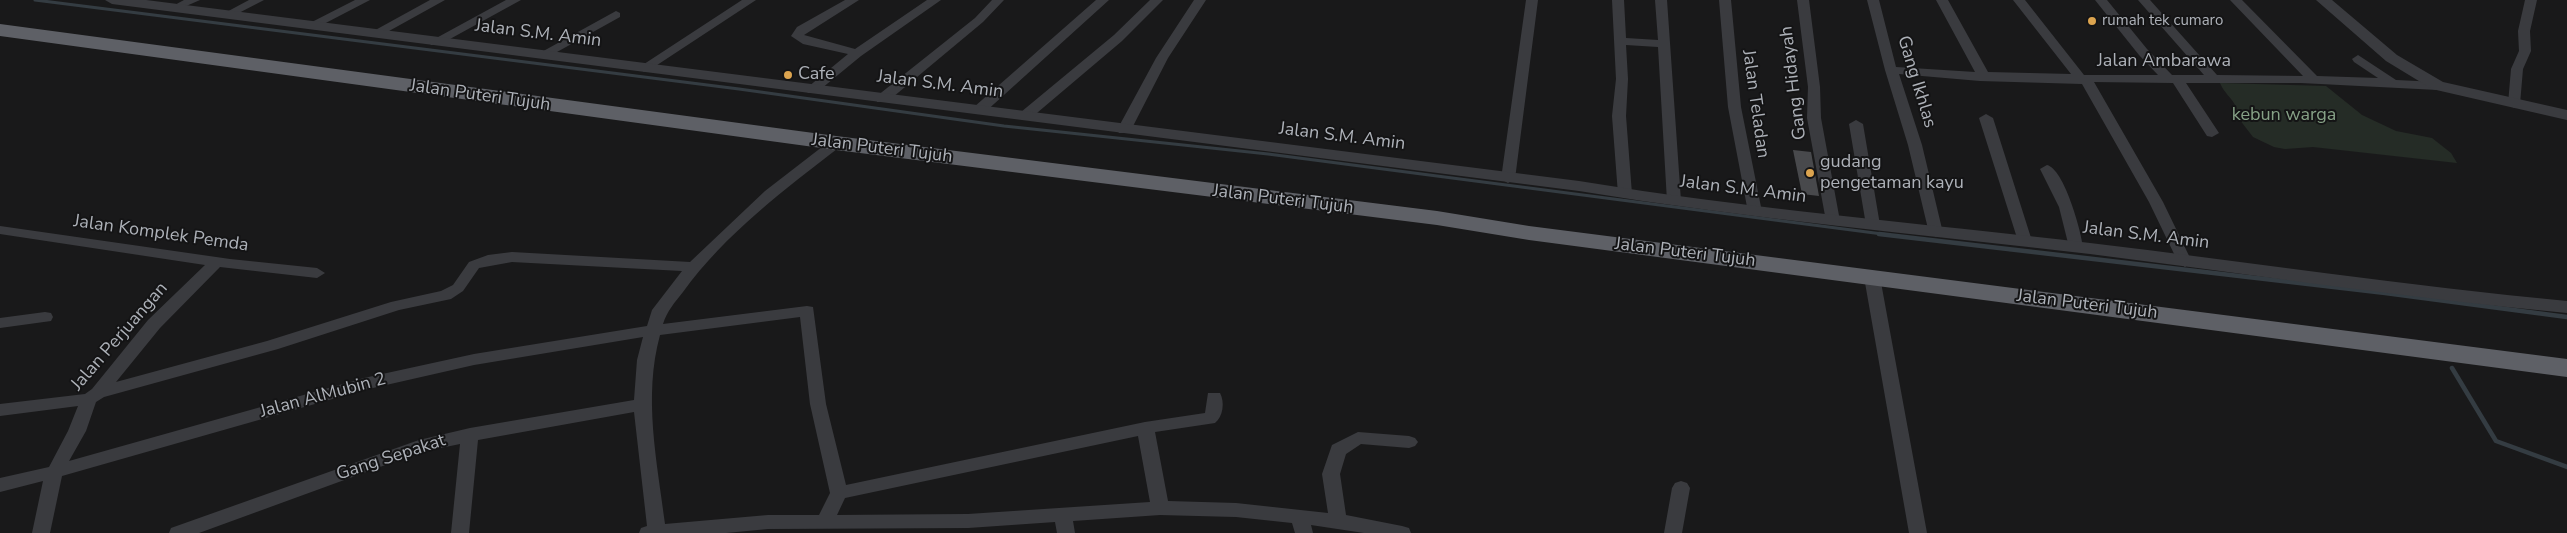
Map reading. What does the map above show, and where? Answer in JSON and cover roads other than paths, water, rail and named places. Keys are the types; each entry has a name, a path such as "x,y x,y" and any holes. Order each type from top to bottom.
{"highway":[{"name":"Jalan Puteri Tujuh","path":"0,19 836,143 1437,218 1530,233 2567,368"},
{"name":"Jalan Puteri Tujuh","path":"0,30 1946,270 2567,354"}],"street":[{"name":"Jalan S.M. Amin","path":"112,0 314,24 435,42 544,54 882,99 1026,115 1124,130 1508,179 1579,186 1755,212 1936,233 2025,241 2185,262 2567,307"},
{"path":"177,7 194,0"},
{"path":"226,15 258,0"},
{"path":"314,24 364,0"},
{"path":"376,33 440,0"},
{"path":"435,42 515,0"},
{"path":"644,68 750,0"},
{"path":"853,0 801,30 797,36 807,41 857,53"},
{"path":"812,90 857,53 935,0"},
{"path":"882,99 978,20 998,0"},
{"path":"979,110 1103,0"},
{"path":"1026,115 1118,38 1157,0"},
{"path":"1124,130 1162,58 1200,0"},
{"path":"1508,179 1520,103 1532,0"},
{"path":"1618,0 1622,79 1619,116 1626,194"},
{"path":"1661,0 1674,201"},
{"name":"Jalan Teladan","path":"1725,0 1728,55 1741,156 1755,212"},
{"name":"Gang Hidayah","path":"1803,0 1814,87 1814,118 1833,221"},
{"name":"Gang Ikhlas","path":"1873,0 1891,70 1915,145 1936,233"},
{"path":"1942,0 1982,73 1980,77"},
{"path":"2019,0 2084,80 2156,202 2185,262"},
{"path":"2101,0 2143,52 2174,79 2212,133"},
{"path":"2144,0 2213,78"},
{"path":"2236,0 2314,80"},
{"path":"2323,0 2401,66 2438,86 2567,115"},
{"path":"2514,104 2517,69 2525,51 2524,31 2530,12 2531,0"},
{"path":"544,54 616,15"},
{"path":"1620,41 1665,44"},
{"path":"2358,59 2390,82"},
{"name":"Jalan Ambarawa","path":"1891,70 1980,77 2084,80 2213,78 2390,82 2438,86"},
{"path":"1986,118 2025,241"},
{"path":"1856,124 1873,225"},
{"path":"836,143 770,194 692,267 670,296 652,330 645,360 642,405 654,532 768,522 968,521 1065,524 1160,508 1236,510 1302,525 1338,521 1402,533"},
{"path":"2047,170 2063,199 2075,234 2076,247"},
{"name":"Jalan Komplek Pemda","path":"0,230 217,262 317,273"},
{"path":"0,410 94,396 272,345 396,306 452,293 474,266 488,260 512,257 692,267"},
{"name":"Jalan Perjuangan","path":"41,533 54,473 77,432 94,396 154,324 217,262"},
{"path":"1872,277 1918,533"},
{"name":"Jalan AlMubin 2","path":"0,485 54,473 363,384 468,360 652,330 806,311 818,404 839,493"},
{"path":"0,323 44,317"},
{"path":"824,522 839,493 1145,428 1209,419 1214,416 1214,397"},
{"name":"Gang Sepakat","path":"178,533 419,446 470,434 642,405"},
{"path":"1145,428 1155,471 1160,508"},
{"path":"460,533 470,434"},
{"path":"1338,521 1331,474 1338,450 1358,438 1408,442"},
{"path":"1673,533 1681,488"}],"waterway":[{"path":"35,0 739,89 1004,126 1268,154 1890,235"},
{"path":"1879,234 2385,293 2567,317"},
{"path":"2452,368 2496,441 2567,467"}],"place":[{"name":"rumah tek cumaro","path":"2092,21"},
{"name":"Cafe","path":"788,75"},
{"name":"gudang pengetaman kayu","path":"1810,173"}],"park label":[{"name":"kebun warga","path":"2284,116"}]}
